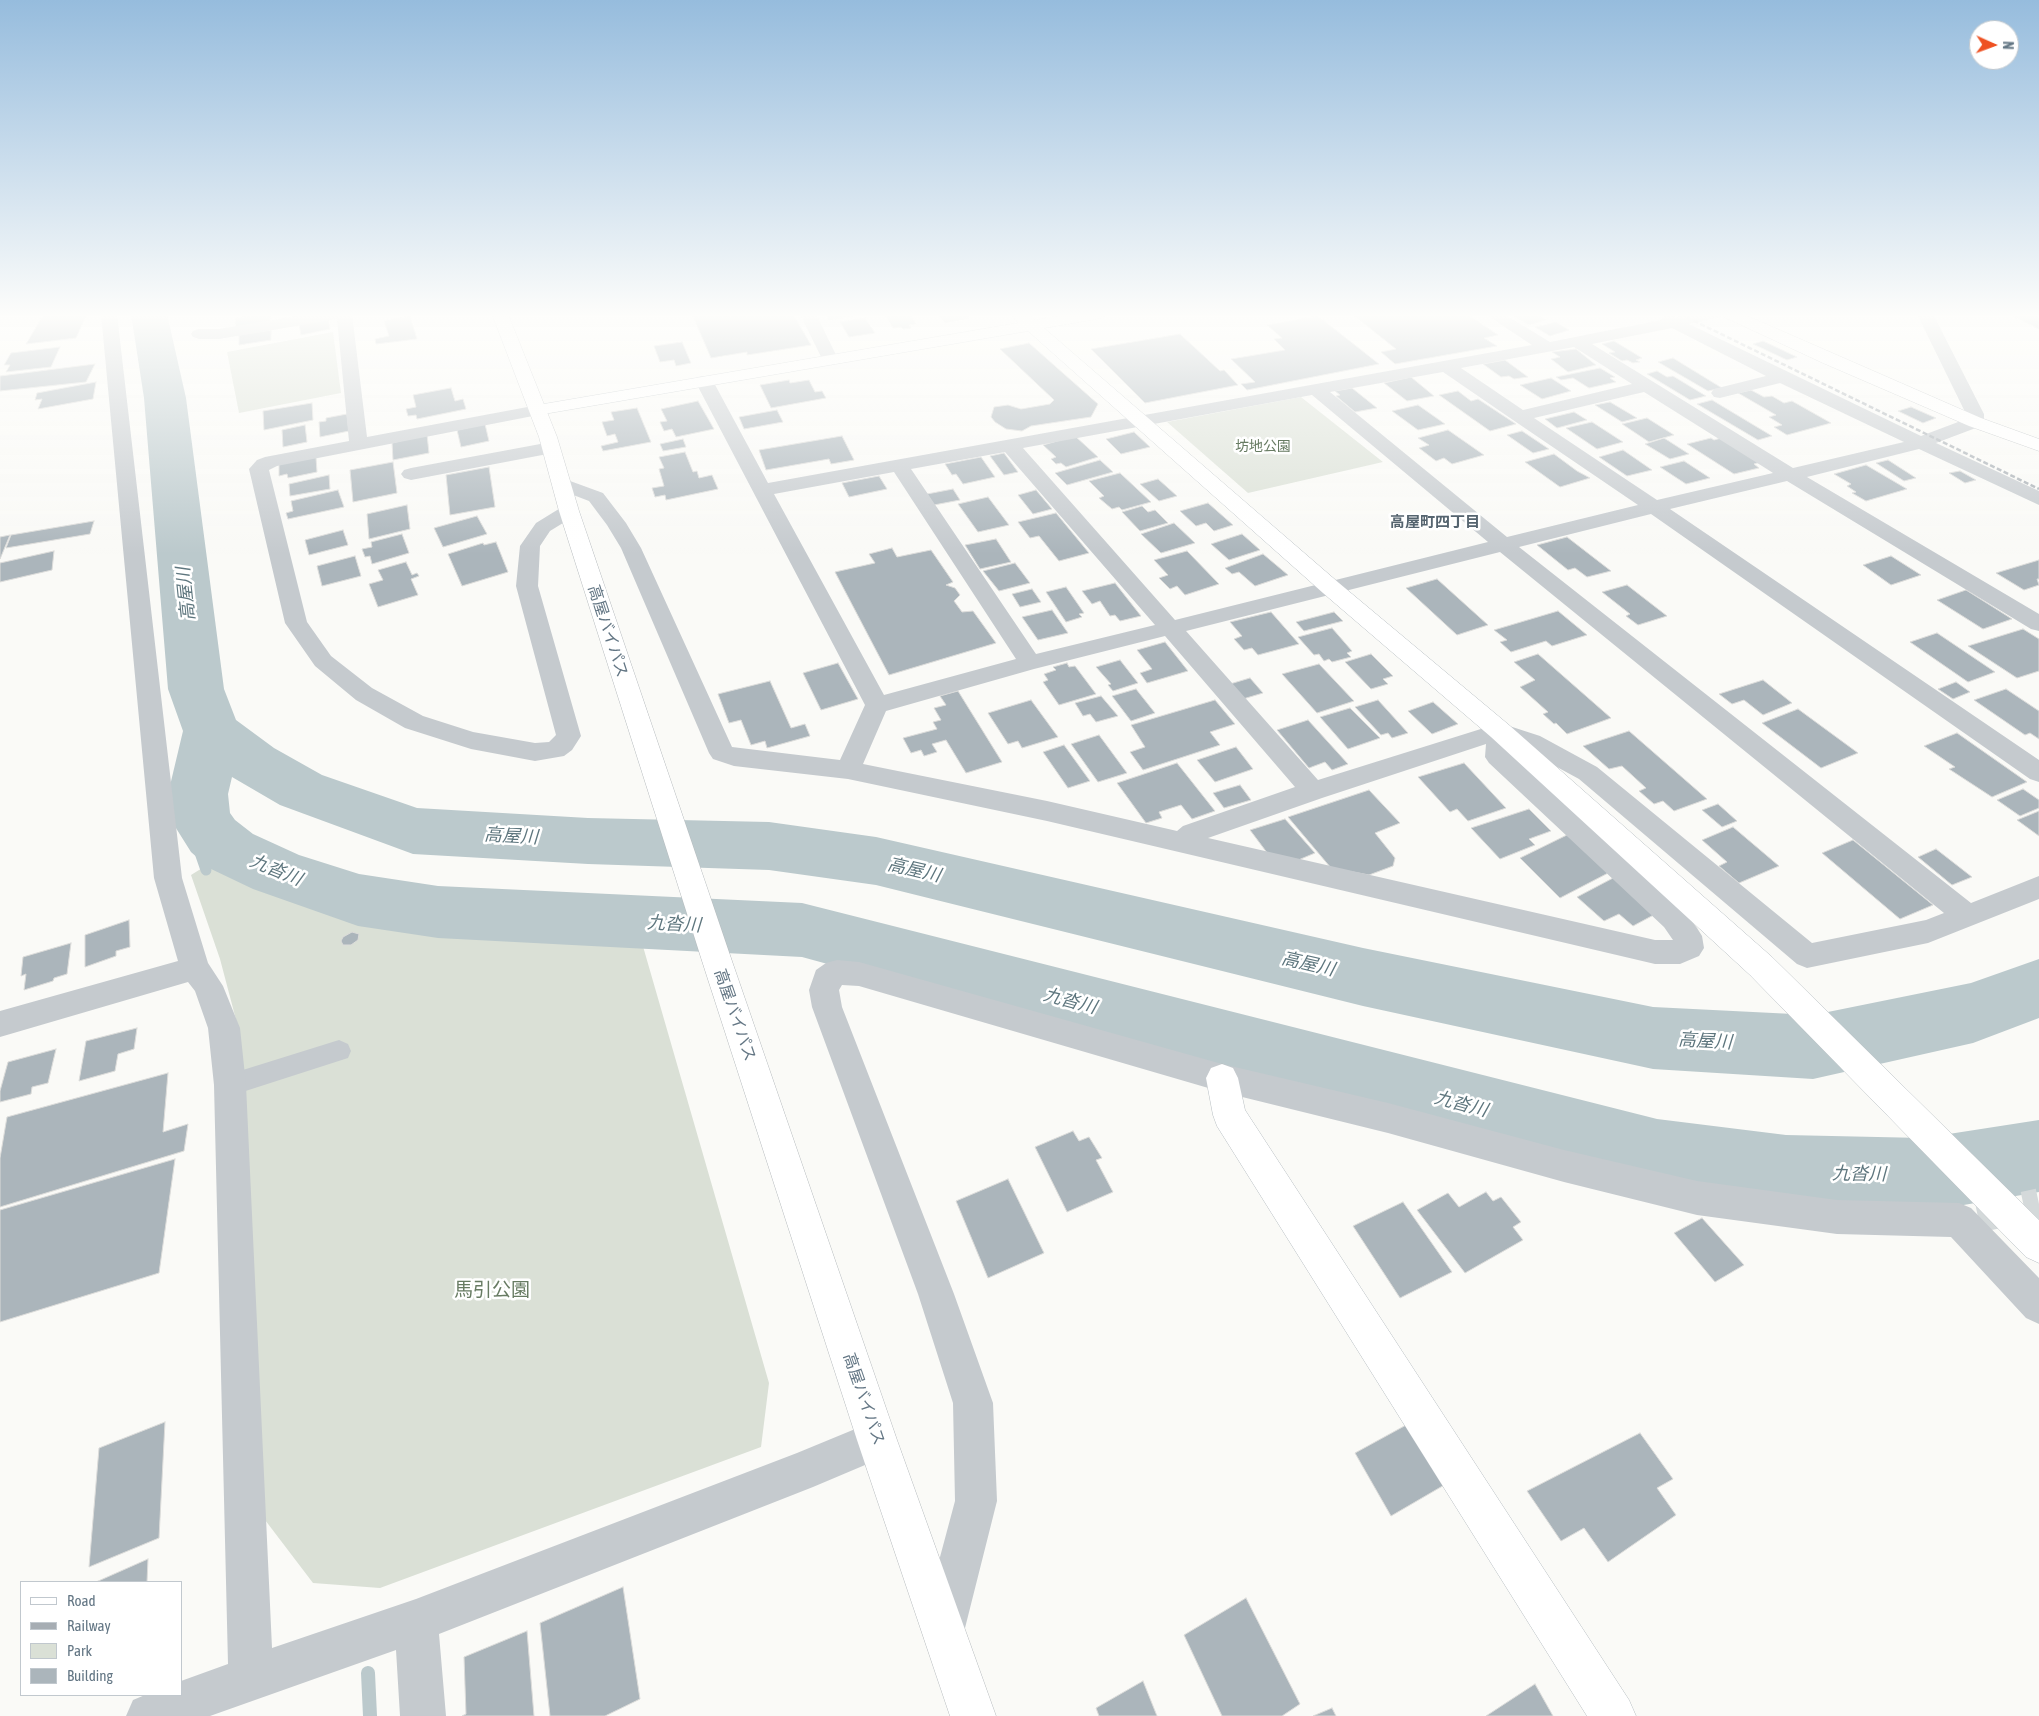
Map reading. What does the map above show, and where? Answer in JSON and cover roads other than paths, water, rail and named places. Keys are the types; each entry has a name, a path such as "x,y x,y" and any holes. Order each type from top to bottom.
{"main road":[{"name":"高屋バイパス","path":"532,394 552,448 569,511 718,964 973,1716"},
{"path":"538,410 629,394"},
{"path":"1110,394 1331,588 1500,731 1761,966 1976,1211 2039,1245"},
{"path":"1909,394 1975,422 2039,445"},
{"path":"1222,1078 1229,1115 1613,1716"}],"street":[{"path":"117,394 168,878 195,968 208,986 224,1028 230,1085 251,1678"},
{"path":"353,394 359,444"},
{"path":"711,394 877,705"},
{"path":"763,490 1140,420 1292,394"},
{"path":"1321,394 1504,545 1968,916"},
{"path":"1487,394 2039,773"},
{"path":"1519,416 1612,394"},
{"path":"1659,394 2039,624"},
{"path":"1818,394 2039,499"},
{"path":"848,770 877,705 1030,663 1170,630 1654,507 1793,476 1904,448 1975,422 1975,414 1965,394"},
{"path":"538,410 264,464 259,469 296,623 322,661 364,694 414,722 472,740 535,752 555,750 564,744 569,736 527,586 530,546 544,527 569,511"},
{"path":"1009,444 1313,791"},
{"path":"411,474 552,448"},
{"path":"898,464 1030,663"},
{"path":"562,484 596,497 616,523 631,548 722,753 734,757 848,770 1046,811 1655,952 1680,952 1689,948 1688,936 1674,919 1498,757 1500,731"},
{"path":"1181,843 1193,833 1313,791 1500,731 1531,742 1588,773 1807,956 1928,931 2039,887"},
{"path":"0,1024 195,968"},
{"path":"942,1628 976,1501 973,1403 936,1294 827,1007 824,990 827,979 837,972 859,974 1222,1078 1388,1118 1564,1166 1697,1198 1837,1217 1976,1211 2039,1305"},
{"path":"149,1716 251,1678 416,1621 800,1473 878,1440"},
{"path":"416,1621 423,1716"}],"lane":[{"path":"230,1085 339,1051"}],"waterway":[{"name":"高屋川","path":"164,394 196,689 212,731"},
{"name":"高屋川","path":"212,731 253,763 301,790 413,831 588,841 769,846 876,861 1363,977 1653,1038 1813,1047 1973,1013 2039,988"},
{"name":"九沓川","path":"212,731 198,794 200,817 213,836 231,851 276,872 358,900 438,912 802,930 1657,1155 1786,1172 1923,1175 2039,1156"},
{"path":"197,835 200,817"},
{"path":"197,834 196,841 206,870"},
{"path":"368,1673 370,1716"}],"tunnel":[{"path":"1978,1217 2039,1204"}],"railway":[{"path":"1844,394 2039,489"}],"district":[{"name":"高屋町四丁目","path":"1435,522"}],"park label":[{"name":"坊地公園","path":"1263,447"},
{"name":"馬引公園","path":"492,1290"}]}
